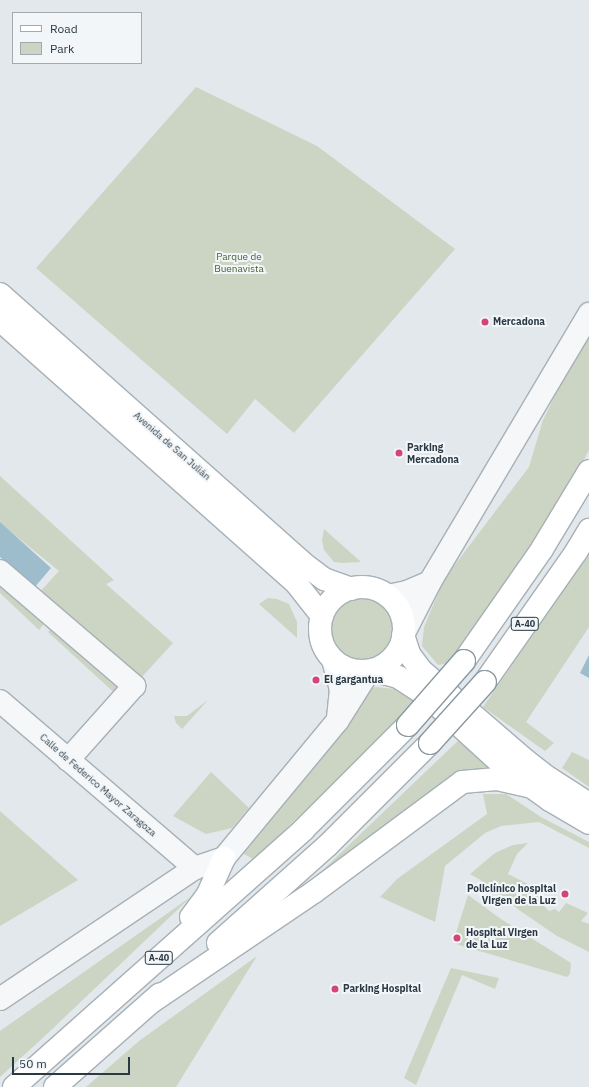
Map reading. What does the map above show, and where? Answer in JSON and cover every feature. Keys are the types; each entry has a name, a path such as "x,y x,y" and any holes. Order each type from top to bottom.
{"main road":[{"name":"Avenida de San Julián","path":"0,294 308,567 324,579 351,589"},
{"name":"Avenida de San Julián","path":"0,320 296,583 322,616"},
{"name":"A-40","path":"14,1087 303,830 408,726 464,662 542,549 581,487 589,471"},
{"name":"A-40","path":"55,1087 328,845 430,743 485,682 576,552 589,530"},
{"path":"404,634 400,647 393,657 384,665 371,670 358,671 347,669 333,660 321,639 320,627 322,616 331,601 340,594 359,587 374,589 388,596 400,612 409,654 422,671 525,760 544,775 589,804"},
{"path":"371,670 398,677 426,695 507,768 531,787 589,823"},
{"path":"150,1003 314,892 462,782 497,779 531,787"},
{"path":"162,955 207,896 224,858"}],"street":[{"path":"404,634 430,582 589,314"},
{"path":"0,571 134,686 68,760"},
{"path":"388,596 407,592 430,582"},
{"path":"333,660 341,689 338,720"},
{"path":"0,999 195,868 224,858 338,720 371,670"},
{"name":"Calle de Federico Mayor Zaragoza","path":"0,701 195,868"}],"green space":[{"name":"Parque de Buenavista","path":"196,87 317,146 455,249 294,433 255,399 227,434 36,268"},
{"path":"589,331 589,450 553,520 455,662 438,665 422,646 424,627 444,579 529,467 543,420 575,355"},
{"path":"0,476 114,580 106,584 173,643 139,680 64,610 43,594 37,595 59,571 0,523"},
{"path":"324,529 361,562 334,562 324,550 322,541"},
{"path":"589,546 589,627 526,722 554,743 545,751 483,707 561,594"},
{"path":"0,570 47,620 39,630 0,593"},
{"path":"362,597 374,600 385,607 392,618 395,630 392,642 385,653 374,660 362,663 350,660 339,653 332,642 329,630 332,618 339,607 350,600"},
{"path":"268,598 277,599 289,604 297,622 297,638 259,604"},
{"path":"50,630 134,683 120,698 48,632"},
{"path":"375,687 407,690 420,698 343,776 296,819 255,860 242,853 256,830 367,691"},
{"path":"208,700 182,729 176,723 174,716 187,716"},
{"path":"463,736 499,770 304,888"},
{"path":"572,752 589,760 589,787 562,768"},
{"path":"211,772 249,808 232,828 206,834 173,816"},
{"path":"483,794 506,794 541,817 589,842 589,848 539,822 501,826 485,833 445,866 435,922 380,897 397,879 487,814"},
{"path":"0,811 78,880 0,926"},
{"path":"528,843 517,854 508,874 544,892 539,897 540,902 549,911 555,909 559,912 566,903 588,913 581,921 589,924 589,952 557,936 519,910 487,884 470,874 495,853 513,845"},
{"path":"468,895 501,919 571,963 570,974 567,977 455,943 455,936"},
{"path":"192,896 47,1034 0,1077 0,1031"},
{"path":"257,956 176,1087 86,1087 139,1041"},
{"path":"451,968 499,978 495,989 462,975 416,1085 404,1078"}],"water":[{"path":"0,522 51,568 34,588 0,557"},
{"path":"589,655 589,678 580,673"}],"place":[{"name":"Mercadona","path":"485,322"},
{"name":"Parking Mercadona","path":"399,453"},
{"name":"El gargantua","path":"316,680"},
{"name":"Policlínico hospital Virgen de la Luz","path":"565,894"},
{"name":"Hospital Virgen de la Luz","path":"457,938"},
{"name":"Parking Hospital","path":"335,989"}]}
